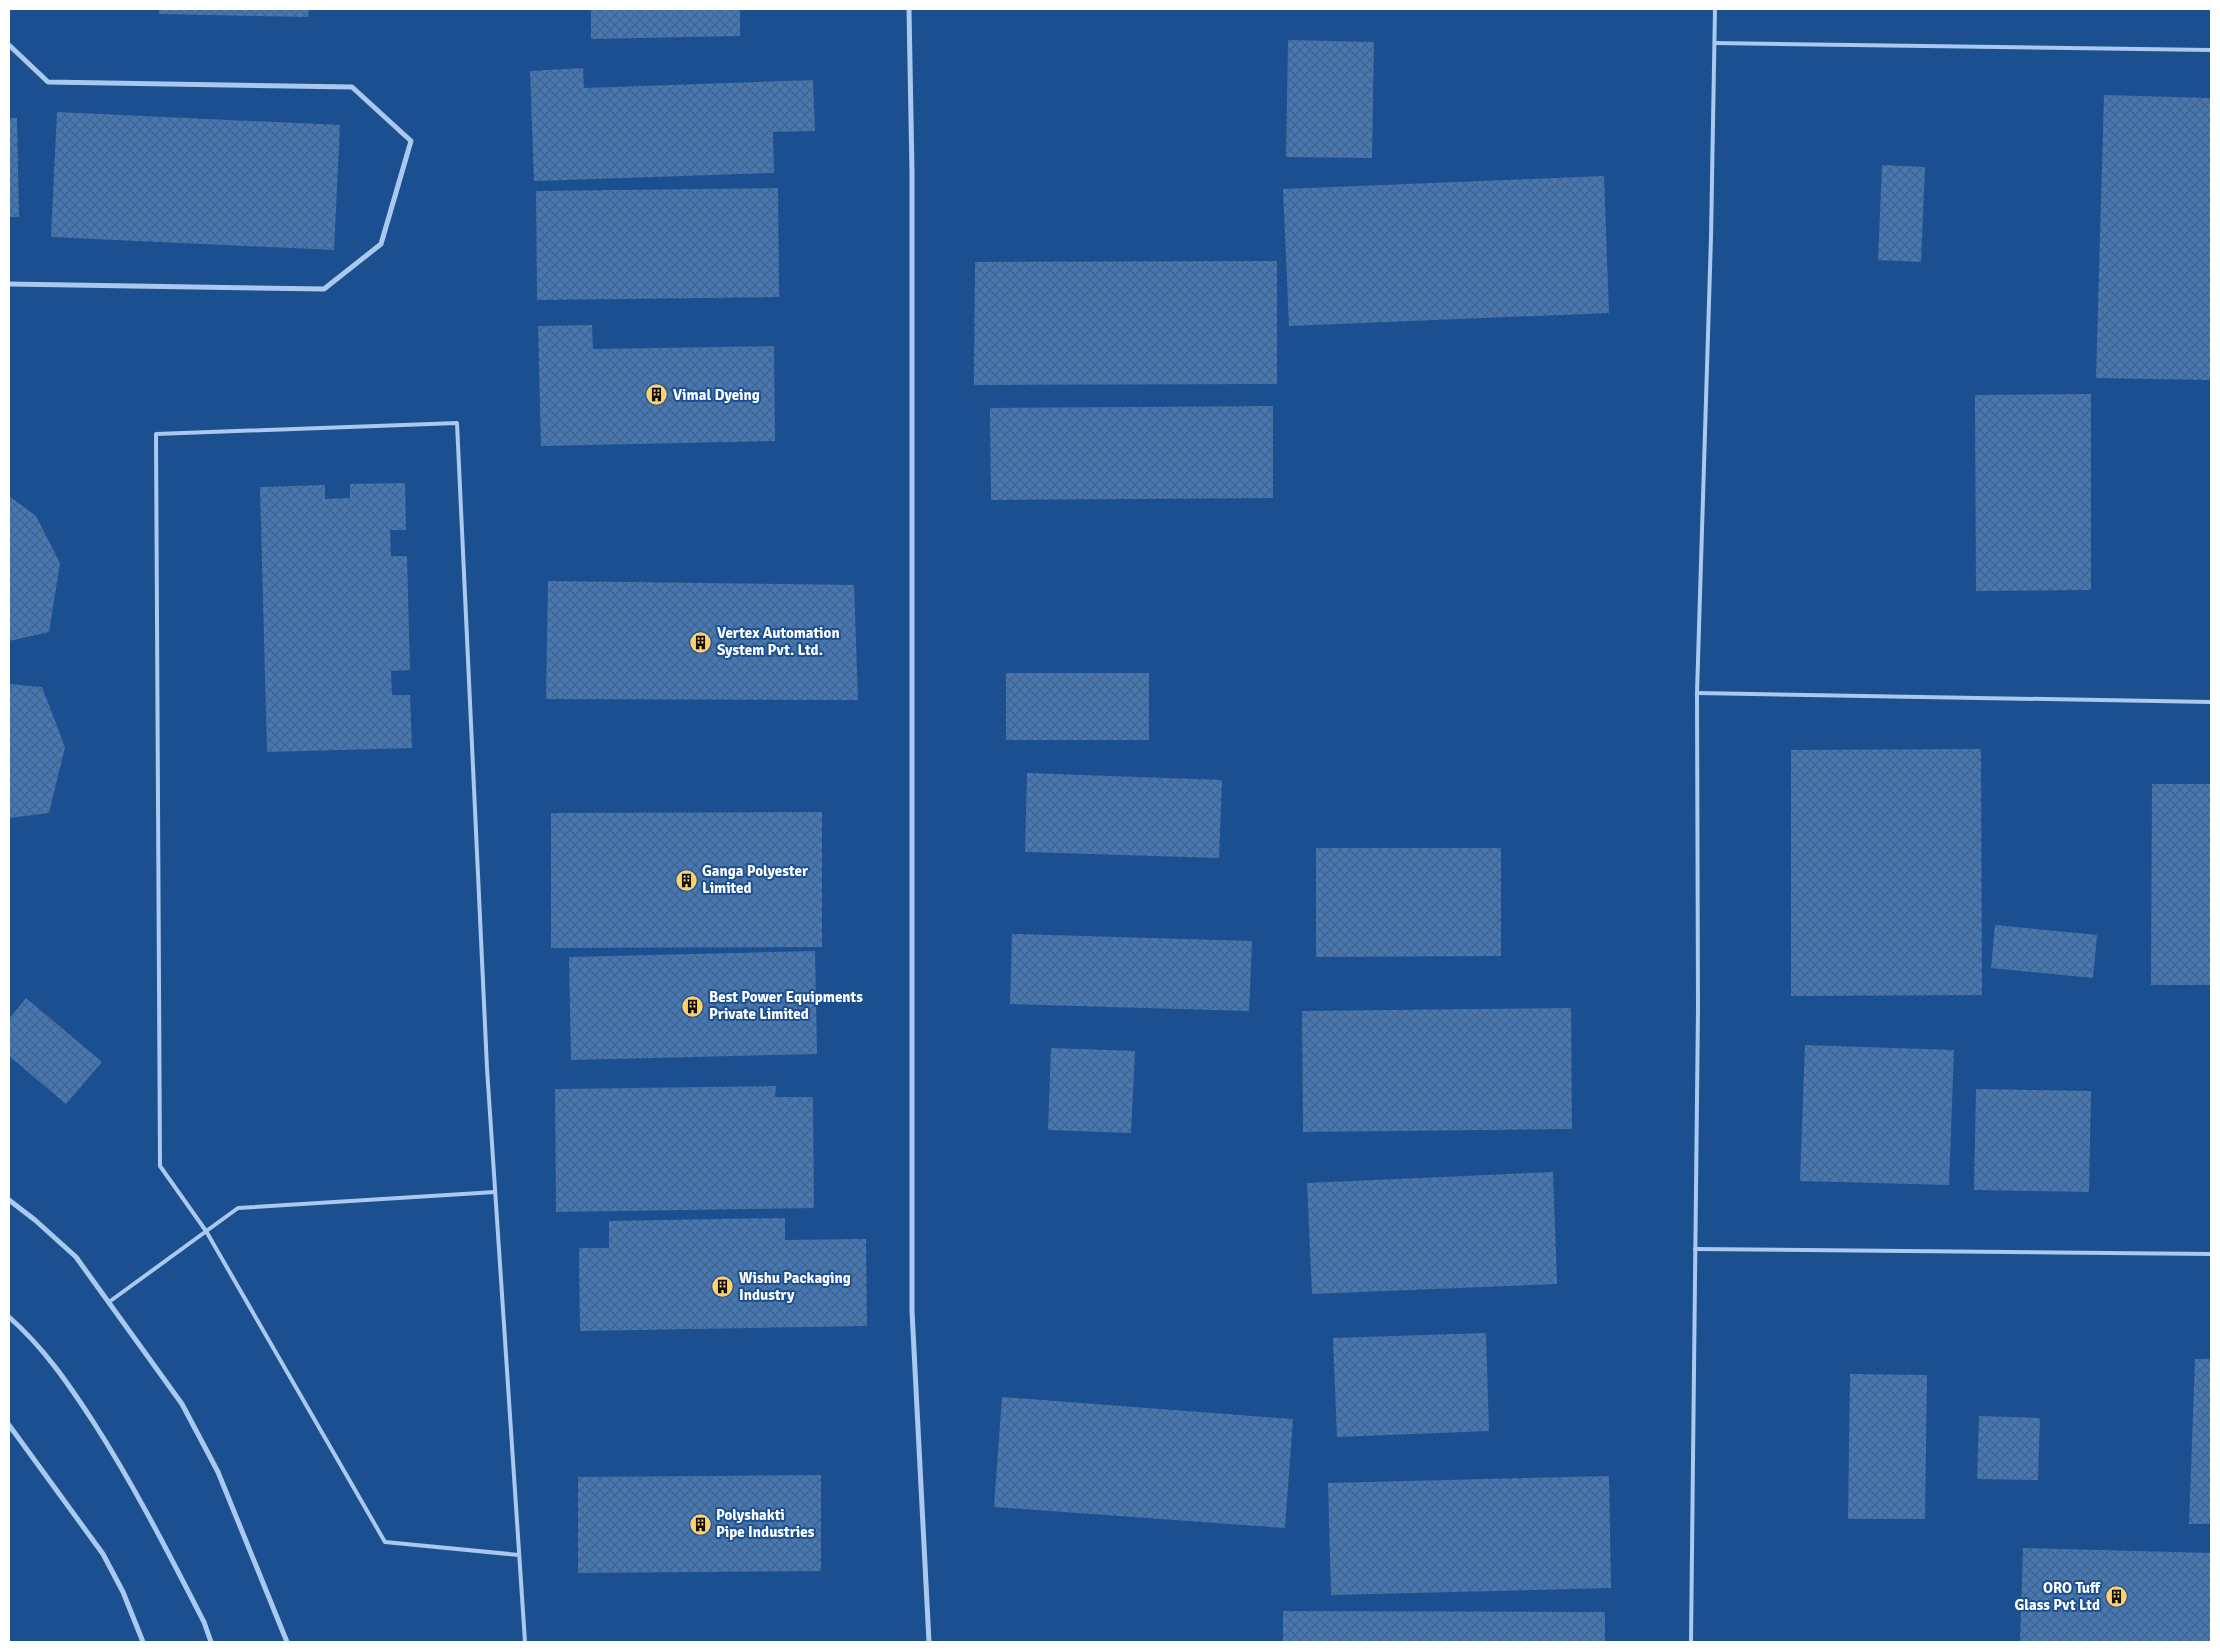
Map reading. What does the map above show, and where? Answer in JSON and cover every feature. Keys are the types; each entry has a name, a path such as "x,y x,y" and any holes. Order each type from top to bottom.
{"street":[{"path":"910,9 912,173 912,1311 929,1642"},
{"path":"9,44 48,82 352,87 411,141 381,244 324,289 9,284"},
{"path":"9,1200 35,1220 76,1257 182,1404 218,1472 287,1642"},
{"path":"9,1317 26,1332 60,1372 126,1473 204,1622 211,1642"},
{"path":"9,1425 103,1554 123,1592 143,1642"}],"lane":[{"path":"1691,1642 1698,1008 1696,693 1711,247 1715,9"},
{"path":"1715,43 2211,50"},
{"path":"519,1555 385,1542 206,1231 160,1166 156,434 457,423 487,1068 525,1642"},
{"path":"1696,693 2211,702"},
{"path":"109,1302 238,1208 495,1192"},
{"path":"1695,1249 2211,1254"}],"building":[{"path":"159,9 309,9 308,17 159,14"},
{"path":"591,9 740,9 740,36 591,39"},
{"path":"1288,40 1374,42 1372,158 1286,157"},
{"path":"583,68 584,88 813,80 815,131 773,132 774,173 534,181 530,71"},
{"path":"2104,95 2211,98 2211,380 2096,378"},
{"path":"57,112 340,125 334,250 51,237"},
{"path":"9,118 17,118 19,217 9,217"},
{"path":"1882,165 1925,167 1921,262 1878,260"},
{"path":"1604,176 1609,313 1289,326 1283,189"},
{"path":"778,188 779,297 537,300 536,191"},
{"path":"1277,261 1277,384 974,385 975,262"},
{"name":"Vimal Dyeing","path":"592,325 593,349 774,346 775,441 541,446 538,326"},
{"path":"2091,394 2091,590 1976,591 1975,395"},
{"path":"1273,406 1273,498 991,500 990,408"},
{"path":"405,483 406,530 390,530 391,556 407,556 410,670 391,671 392,695 410,695 412,748 267,752 260,487 325,485 325,499 350,498 350,484"},
{"path":"9,496 36,516 60,563 49,632 9,641"},
{"name":"Vertex Automation System Pvt. Ltd.","path":"548,581 854,585 858,700 546,699"},
{"path":"1006,673 1149,673 1149,740 1006,740"},
{"path":"9,684 42,687 65,747 49,813 9,818"},
{"path":"1981,749 1982,995 1791,996 1791,750"},
{"path":"1027,773 1222,780 1219,858 1025,852"},
{"path":"2152,784 2211,784 2211,985 2151,985"},
{"name":"Ganga Polyester Limited","path":"822,812 822,947 551,948 551,813"},
{"path":"1316,848 1501,848 1501,956 1316,957"},
{"path":"1995,925 2097,935 2093,978 1991,968"},
{"path":"1012,934 1252,941 1249,1011 1010,1004"},
{"name":"Best Power Equipments Private Limited","path":"815,951 817,1054 571,1060 569,957"},
{"path":"26,998 102,1062 66,1104 9,1056 9,1019"},
{"path":"1571,1008 1572,1129 1303,1132 1302,1011"},
{"path":"1805,1045 1954,1050 1949,1185 1800,1181"},
{"path":"1051,1048 1135,1051 1131,1133 1048,1130"},
{"path":"776,1086 775,1097 813,1097 814,1208 556,1212 555,1089"},
{"path":"1976,1089 2091,1091 2089,1192 1974,1190"},
{"path":"1553,1172 1557,1284 1312,1294 1307,1183"},
{"name":"Wishu Packaging Industry","path":"785,1218 785,1240 866,1239 867,1326 580,1331 579,1248 609,1248 609,1221"},
{"path":"1486,1333 1489,1431 1337,1437 1333,1338"},
{"path":"2195,1359 2211,1359 2211,1524 2189,1524"},
{"path":"1850,1374 1927,1375 1925,1519 1848,1519"},
{"path":"1002,1397 1293,1419 1285,1528 994,1507"},
{"path":"1979,1416 2040,1418 2038,1480 1977,1479"},
{"name":"Polyshakti Pipe Industries","path":"821,1475 821,1571 578,1573 578,1477"},
{"path":"1609,1476 1611,1588 1331,1595 1328,1483"},
{"name":"ORO Tuff Glass Pvt Ltd","path":"2023,1548 2211,1553 2211,1642 2020,1642"},
{"path":"1283,1611 1605,1612 1605,1642 1283,1642"}],"place":[{"name":"Vimal Dyeing","path":"657,395"},
{"name":"Vertex Automation System Pvt. Ltd.","path":"701,642"},
{"name":"Ganga Polyester Limited","path":"686,880"},
{"name":"Best Power Equipments Private Limited","path":"693,1006"},
{"name":"Wishu Packaging Industry","path":"723,1287"},
{"name":"Polyshakti Pipe Industries","path":"700,1524"},
{"name":"ORO Tuff Glass Pvt Ltd","path":"2116,1597"}]}
